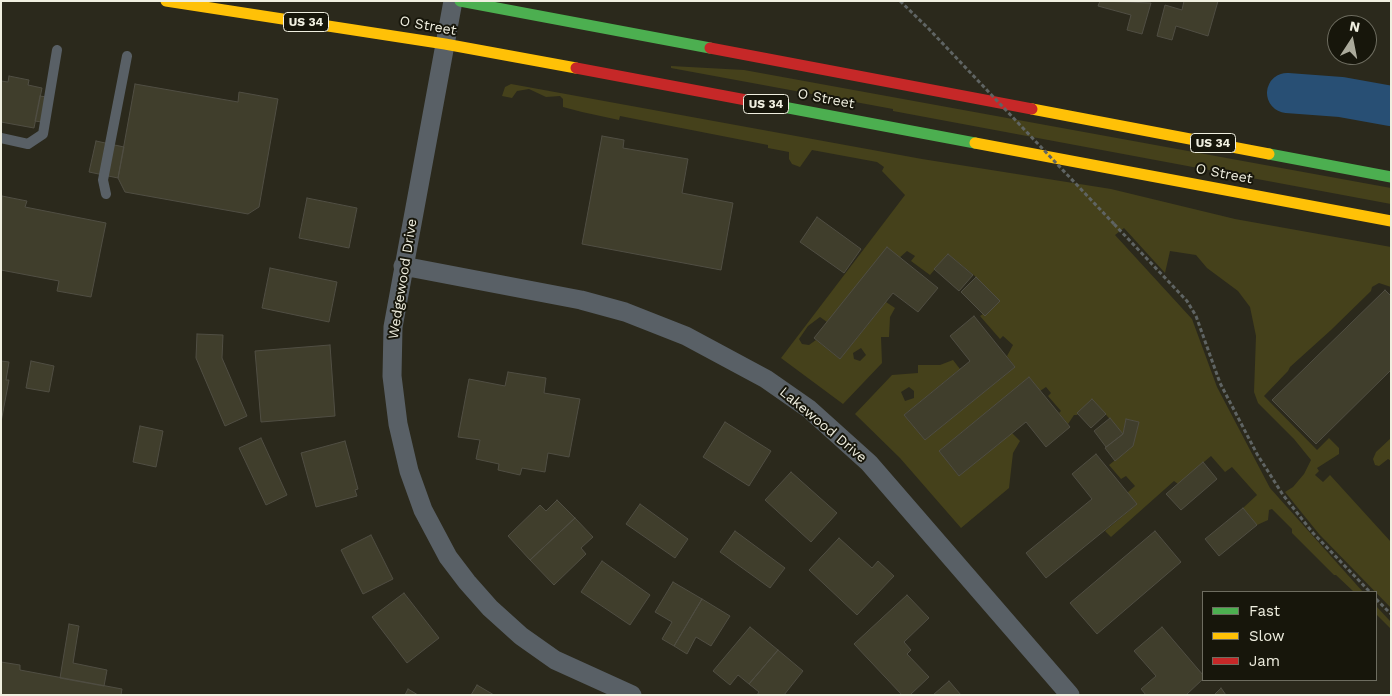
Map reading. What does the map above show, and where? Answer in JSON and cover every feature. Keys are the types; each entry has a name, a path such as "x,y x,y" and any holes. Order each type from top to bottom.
{"main road":[{"name":"O Street","path":"166,1 445,44 1391,221"},
{"name":"O Street","path":"460,1 1391,176"}],"street":[{"name":"Wedgewood Drive","path":"453,1 393,327 392,376 398,424 409,471 448,557 472,589 521,636 573,669 632,695"},
{"name":"Lakewood Drive","path":"403,266 581,300 625,312 686,336 766,379 809,409 869,462 1070,695"}],"lane":[{"path":"1,138 28,144 42,134 57,50"},
{"path":"106,194 103,180 127,56"}],"path":[{"path":"900,1 928,28 1187,301 1196,316 1220,383 1233,403 1257,454 1283,495 1313,533 1369,591"},
{"path":"1377,600 1391,614"}],"shaded area":[{"path":"671,66 744,70 1391,188 1391,204 893,111 893,109 671,68"},
{"path":"511,84 922,159 1111,189 1235,219 1391,247 1391,287 1379,283 1372,287 1371,291 1290,367 1264,396 1317,450 1329,438 1339,448 1339,454 1317,468 1319,471 1315,475 1323,482 1330,475 1391,542 1391,608 1377,594 1377,591 1374,591 1319,534 1285,492 1293,487 1304,474 1311,460 1294,439 1258,403 1254,392 1256,336 1250,307 1238,291 1207,268 1196,255 1170,251 1165,273 1124,228 1115,235 1192,319 1217,387 1270,488 1362,591 1353,591 1334,575 1292,533 1292,529 1272,509 1269,510 1268,520 1257,525 1243,508 1257,495 1232,467 1225,472 1211,456 1178,484 1174,481 1111,537 1105,531 1137,504 1127,493 1135,486 1126,476 1121,479 1109,465 1133,446 1139,422 1126,419 1123,434 1092,399 1077,415 1074,415 1068,424 1059,413 1061,411 1048,396 1051,393 1046,387 1040,391 1029,377 939,451 959,476 1012,433 1020,441 1013,453 1009,488 961,528 900,458 855,414 892,375 918,373 918,365 940,365 953,360 960,369 904,415 925,440 1015,367 1007,356 1013,345 1003,336 1000,339 980,316 983,314 985,316 976,277 948,254 930,275 911,261 915,256 907,251 827,322 820,317 808,326 799,339 802,344 809,345 816,340 840,359 886,302 895,308 890,317 889,337 881,337 882,363 843,404 781,358 905,195 882,171 884,167 877,162 812,150 800,167 792,164 789,159 789,152 768,148 768,145 620,116 619,120 582,112 563,107 563,99 560,96 546,97 529,89 517,91 512,98 502,96 505,87","holes":["861,348 866,355 860,361 854,359 853,353","909,387 914,391 914,398 905,401 901,392"]},
{"path":"1391,438 1391,461 1388,459 1379,466 1375,465 1373,459 1376,452"},
{"path":"1377,607 1391,622 1391,629 1377,615"}],"building":[{"path":"1100,1 1151,3 1142,34 1127,30 1131,15 1098,6"},
{"path":"1184,1 1218,1 1208,36 1176,26 1172,40 1157,36 1165,5 1182,10"},
{"path":"9,76 29,80 28,85 42,88 34,128 1,122 1,81 8,82"},
{"path":"135,84 238,102 239,92 278,99 259,207 248,214 125,192 118,178"},
{"path":"40,96 53,98 48,123 35,121"},
{"path":"602,136 624,140 623,148 688,159 682,193 733,203 721,270 582,244"},
{"path":"96,141 124,147 118,178 89,172"},
{"path":"2,196 27,201 25,207 106,223 91,297 57,291 59,281 1,270"},
{"path":"307,198 357,208 349,248 299,238"},
{"path":"817,217 861,249 844,273 800,242"},
{"path":"887,247 938,288 918,312 893,293 840,359 814,338"},
{"path":"948,254 973,275 959,291 934,269"},
{"path":"270,268 337,282 329,322 262,308"},
{"path":"976,277 1000,301 985,316 961,292"},
{"path":"1385,290 1391,296 1391,370 1316,444 1272,400"},
{"path":"974,316 1015,367 925,440 904,415 970,361 950,336"},
{"path":"197,334 223,335 222,358 247,416 225,426 196,358"},
{"path":"330,345 335,416 261,422 255,351"},
{"path":"1,361 9,362 6,380 9,380 1,422"},
{"path":"31,361 54,366 49,392 26,388"},
{"path":"508,372 546,378 544,393 580,399 569,457 548,453 545,472 522,468 520,475 498,470 499,464 476,459 480,440 458,437 469,379 505,386"},
{"path":"1029,377 1070,427 1046,447 1026,422 959,476 939,451"},
{"path":"1092,399 1106,414 1091,428 1077,413"},
{"path":"1110,418 1123,434 1106,447 1094,431"},
{"path":"1126,419 1139,422 1133,446 1115,461 1105,448 1123,434"},
{"path":"725,422 771,451 749,486 703,457"},
{"path":"140,426 163,431 156,467 133,462"},
{"path":"261,438 287,495 266,505 239,448"},
{"path":"345,441 358,489 355,490 357,496 316,507 301,453"},
{"path":"1096,454 1137,504 1046,578 1026,553 1092,499 1072,474"},
{"path":"1203,462 1217,479 1181,510 1166,494"},
{"path":"791,472 837,513 811,542 765,500"},
{"path":"557,500 575,518 530,560 508,536 540,505 546,511"},
{"path":"640,504 688,539 675,558 626,524"},
{"path":"1243,508 1257,525 1219,556 1205,539"},
{"path":"575,518 593,537 581,548 586,554 554,585 530,560"},
{"path":"735,531 785,568 770,588 720,552"},
{"path":"1155,531 1181,562 1097,634 1070,603"},
{"path":"371,535 393,579 363,594 341,550"},
{"path":"839,538 872,568 878,561 894,576 857,615 809,570"},
{"path":"602,561 650,595 630,625 581,592"},
{"path":"673,582 702,599 674,646 662,639 672,622 655,612"},
{"path":"404,593 439,638 407,663 372,617"},
{"path":"907,595 929,618 904,642 911,650 907,654 929,677 910,695 902,695 854,644"},
{"path":"702,599 730,616 711,646 696,637 687,654 674,646"},
{"path":"69,624 79,626 73,663 107,670 104,686 60,678"},
{"path":"750,627 778,650 749,684 738,675 730,685 713,671"},
{"path":"1162,627 1202,674 1202,680 1186,695 1146,695 1141,689 1156,676 1134,651"},
{"path":"778,650 803,671 784,695 757,695 759,692 749,684"},
{"path":"1,662 20,665 20,670 122,689 121,695 1,695"},
{"path":"949,681 961,695 933,695"},
{"path":"477,685 494,695 471,695"},
{"path":"1221,688 1226,695 1214,695"},
{"path":"408,689 418,695 405,695"}],"waterway":[{"path":"1287,93 1341,97 1391,106"}],"traffic: fast":[{"path":"460,1 710,48"},
{"path":"746,100 975,143"},
{"path":"1269,154 1391,177"}],"traffic: slow":[{"path":"166,1 445,44 576,68"},
{"path":"1032,109 1269,154"},
{"path":"975,143 1391,221"}],"traffic: jam":[{"path":"710,48 1032,109"},
{"path":"576,68 746,100"}]}
